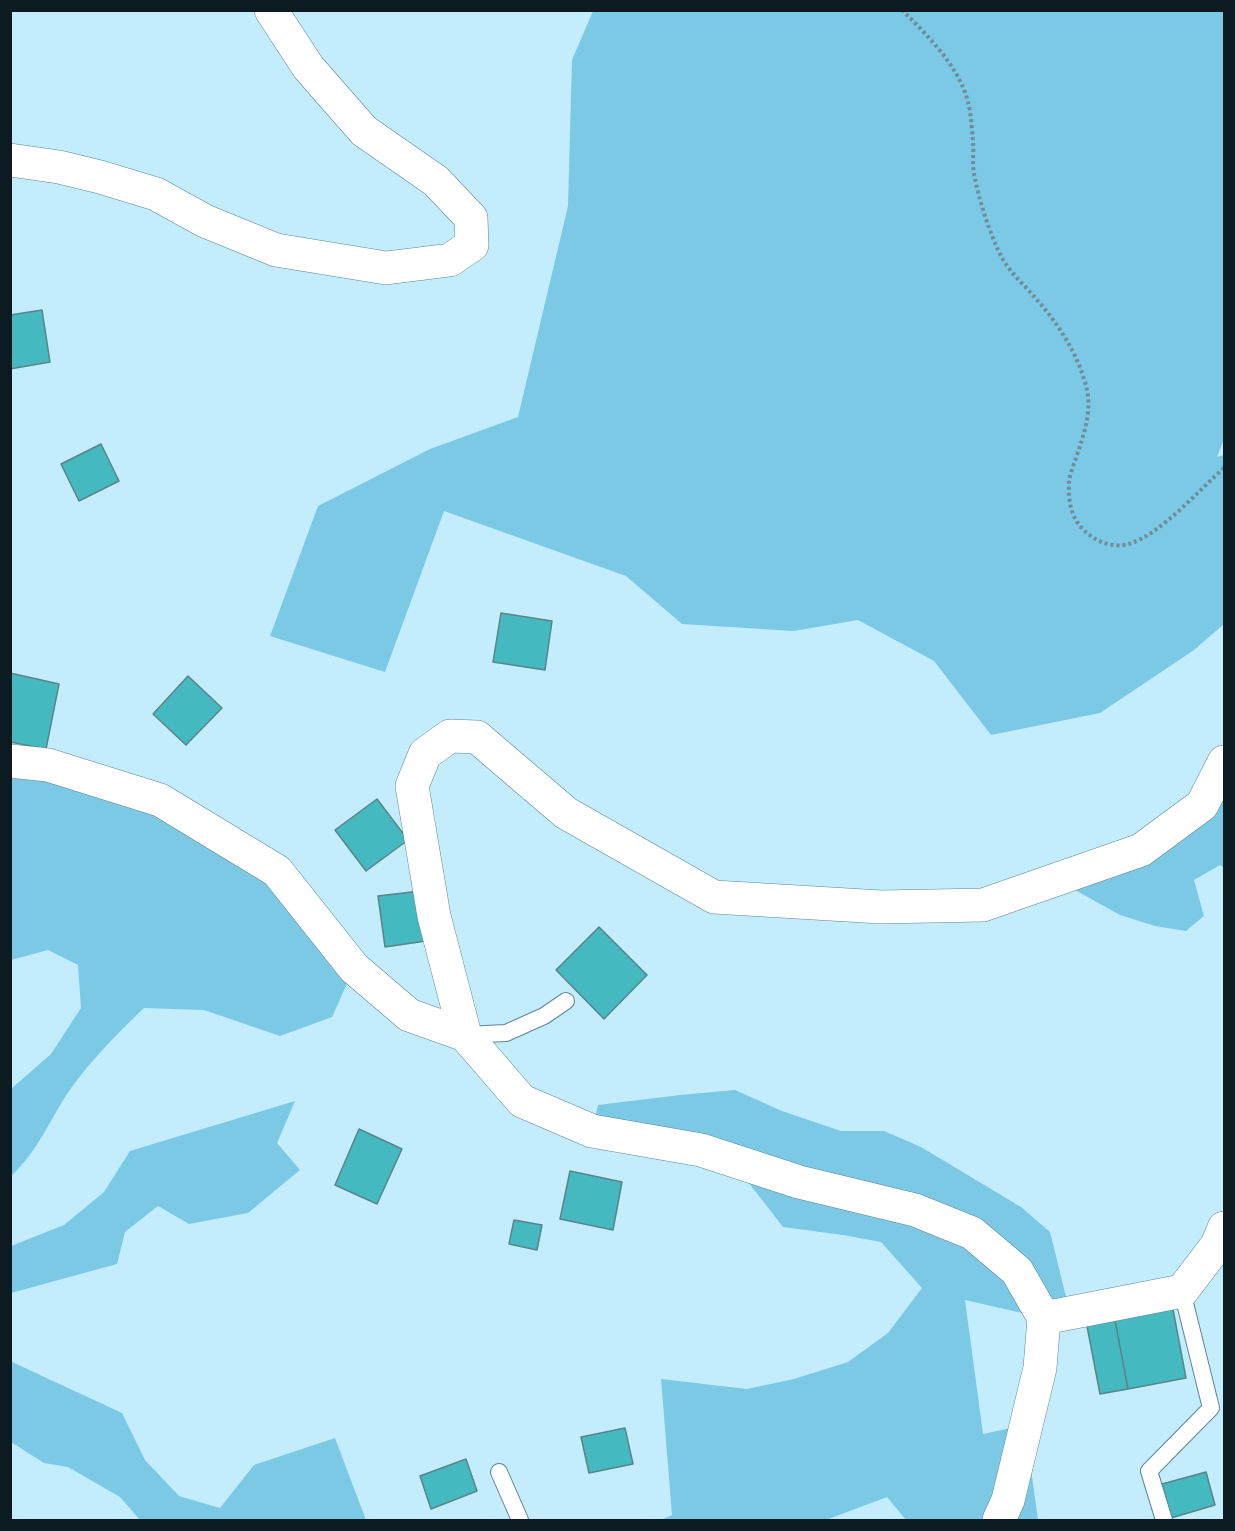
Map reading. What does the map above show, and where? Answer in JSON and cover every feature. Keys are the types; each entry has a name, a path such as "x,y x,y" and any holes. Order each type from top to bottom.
{"street":[{"path":"10,160 59,167 156,194 205,221 276,250 386,268 450,260 472,245 471,219 436,181 364,131 308,67 271,10"},
{"path":"999,1521 1011,1490 1040,1368 1044,1318 1017,1271 972,1233 915,1210 799,1182 701,1150 592,1131 522,1101 465,1035 434,916 412,786 425,754 450,736 477,737 566,813 714,897 881,907 983,905 1141,850 1202,805 1224,762"},
{"path":"10,761 48,765 160,800 277,871 354,968 409,1015 465,1035"},
{"path":"1044,1318 1182,1291 1217,1245 1224,1228"}],"lane":[{"path":"465,1035 506,1033 544,1016 566,1001"},
{"path":"1164,1521 1149,1471 1211,1408 1182,1291"},
{"path":"499,1472 519,1521"}],"path":[{"path":"902,10 936,46 956,74 968,100 974,172 1000,254 1016,278 1038,300 1057,325 1075,355 1085,381 1090,404 1088,425 1069,482 1069,503 1074,517 1084,531 1099,542 1114,545 1128,544 1149,534 1224,468"}],"shaded area":[{"path":"593,11 1224,11 1224,439 1217,457 1224,455 1224,624 1194,650 1100,713 991,735 934,661 858,620 794,631 682,624 626,576 444,511 385,672 270,636 318,506 430,449 518,417 568,206 572,60"},
{"path":"11,761 48,765 277,871 354,968 332,1017 280,1036 204,1010 144,1008 82,1074 30,1155 11,1176 12,1088 51,1054 81,1008 78,965 48,950 11,960"},
{"path":"1224,762 1224,868 1220,865 1194,880 1204,916 1186,931 1155,926 1120,915 1057,880 1141,850"},
{"path":"735,1090 782,1111 841,1131 884,1131 921,1147 1021,1207 1050,1232 1070,1313 1044,1318 965,1300 983,1434 1025,1425 1038,1520 906,1520 887,1497 826,1520 661,1520 672,1515 661,1379 747,1389 794,1379 848,1362 888,1333 922,1288 881,1242 783,1227 731,1160 592,1131 598,1105"},
{"path":"295,1101 277,1143 300,1170 248,1213 189,1224 158,1206 125,1232 117,1264 11,1293 11,1246 64,1225 104,1192 130,1151"},
{"path":"10,1361 122,1413 145,1460 179,1496 220,1508 254,1465 335,1438 366,1520 140,1520 120,1497 68,1467 44,1463 11,1442"}],"building":[{"path":"42,310 50,362 10,369 10,315"},
{"path":"101,444 119,481 79,501 61,464"},
{"path":"501,613 552,621 545,670 493,662"},
{"path":"10,673 59,684 46,749 10,742"},
{"path":"188,676 222,708 186,745 153,714"},
{"path":"377,799 408,840 366,871 335,830"},
{"path":"420,891 426,941 385,947 378,896"},
{"path":"599,927 647,975 604,1019 556,970"},
{"path":"359,1129 402,1149 377,1204 335,1185"},
{"path":"570,1171 622,1182 613,1230 560,1219"},
{"path":"514,1220 542,1225 537,1250 509,1244"},
{"path":"1172,1304 1186,1378 1128,1389 1114,1315"},
{"path":"1114,1315 1128,1389 1100,1394 1086,1321"},
{"path":"625,1428 633,1464 589,1473 581,1437"},
{"path":"466,1459 477,1491 431,1509 420,1476"},
{"path":"1206,1472 1215,1505 1171,1518 1162,1484"}]}
